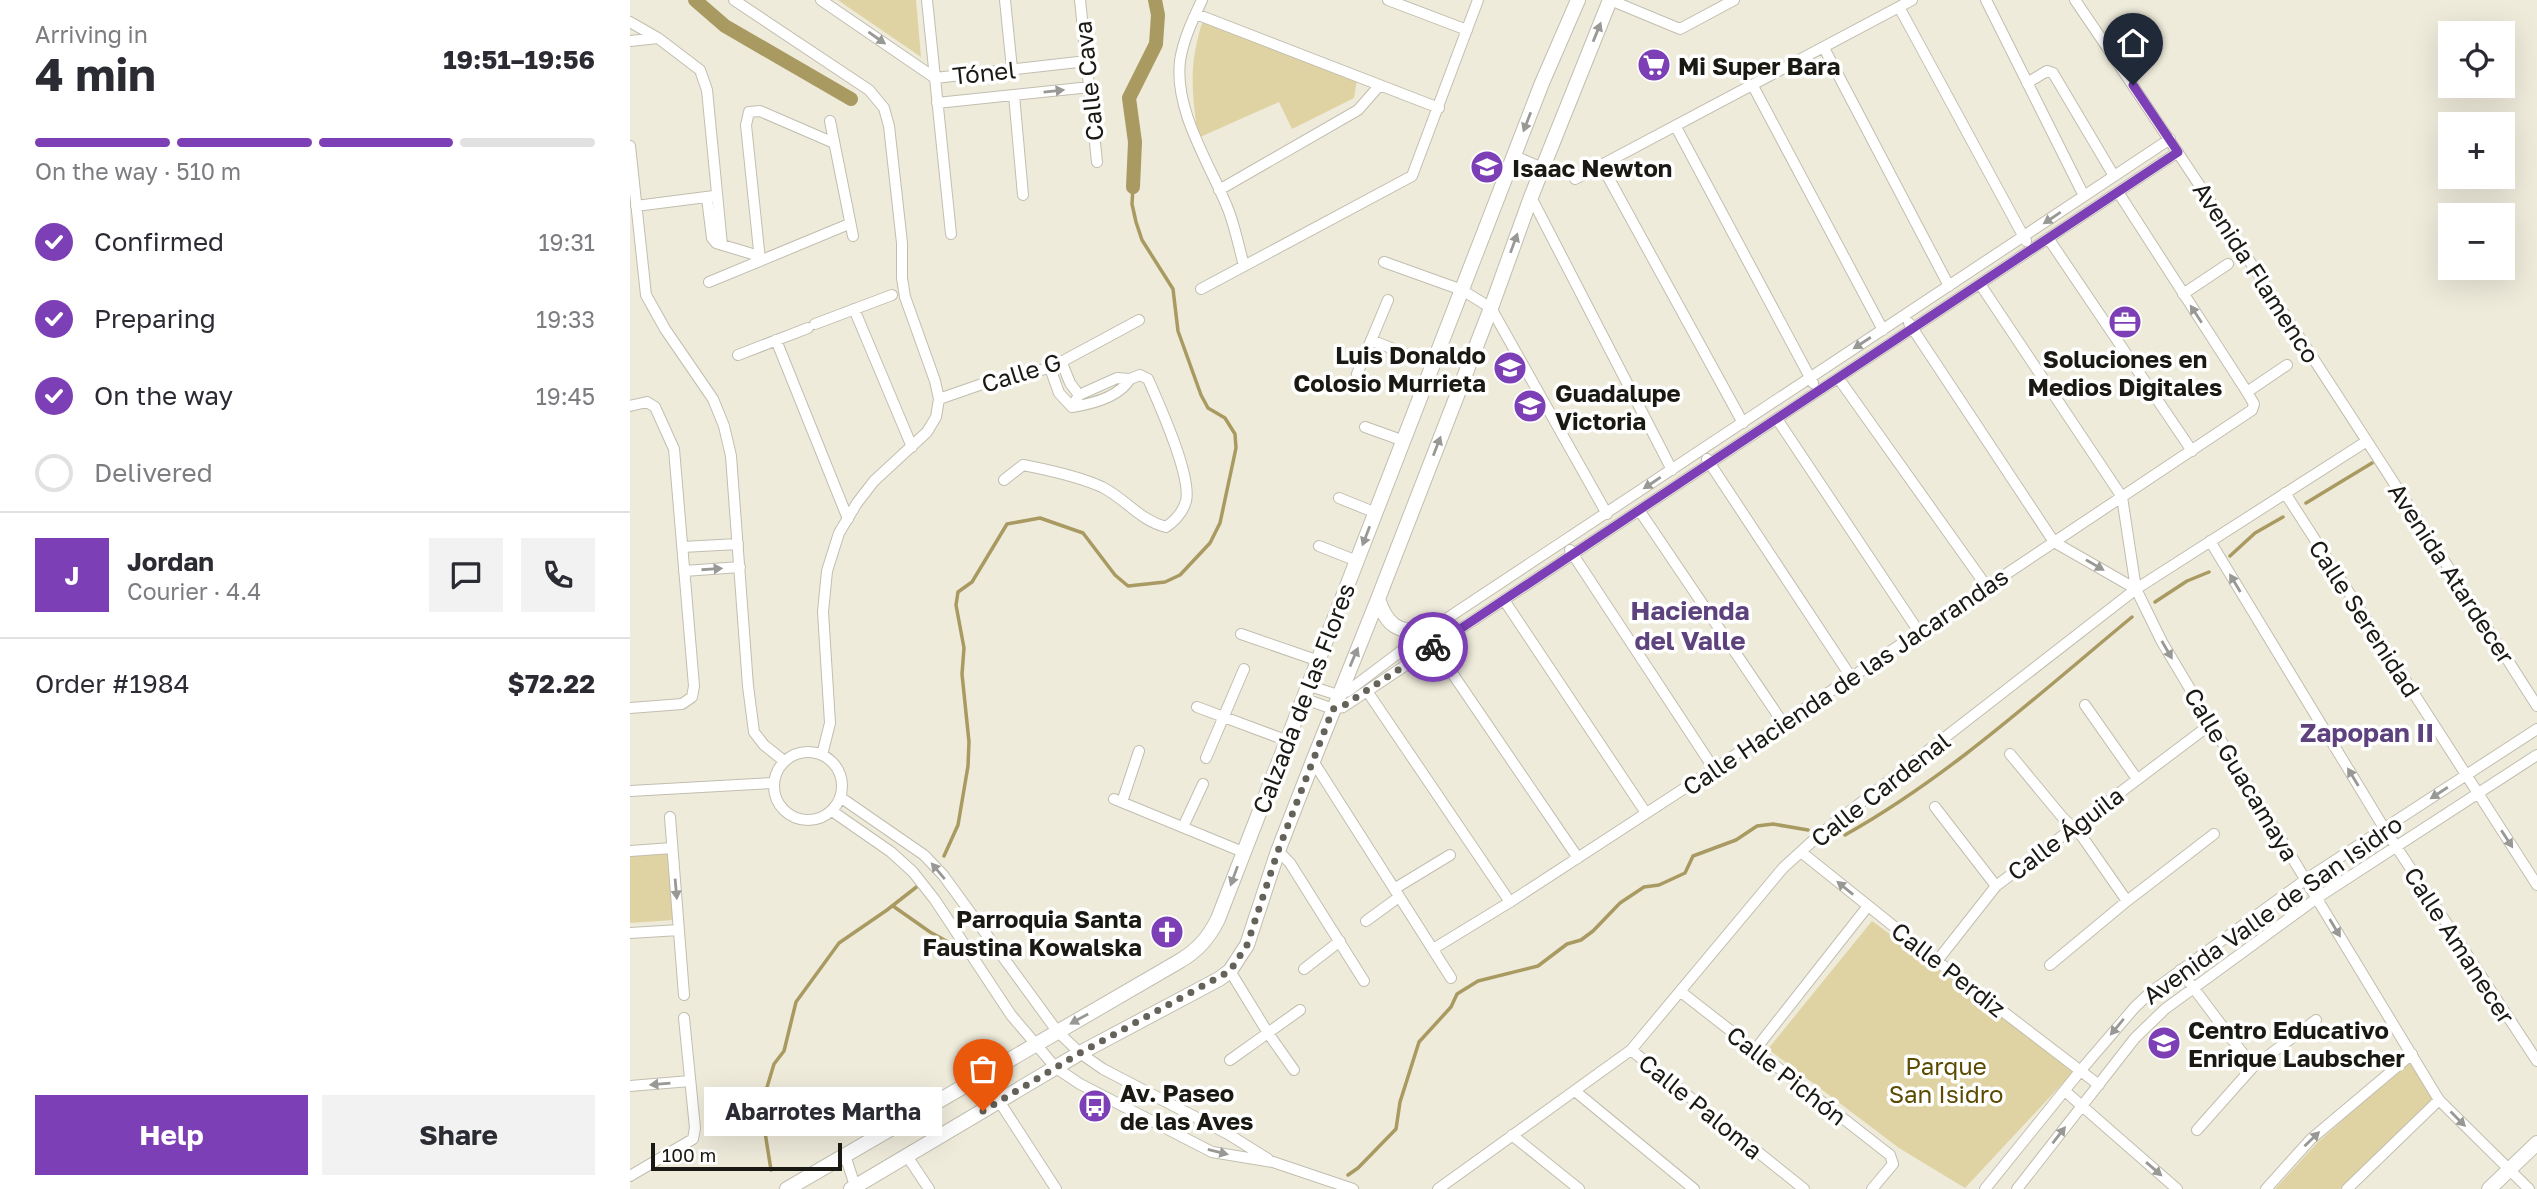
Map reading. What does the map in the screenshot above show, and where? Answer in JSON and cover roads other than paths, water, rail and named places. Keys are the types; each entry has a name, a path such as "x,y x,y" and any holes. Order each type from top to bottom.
{"street":[{"path":"734,0 869,90 884,108 889,126 905,297 939,399 936,417 927,432 874,481 839,533 827,571 824,598 823,625 830,723 822,755"},
{"name":"Tónel","path":"821,0 935,78 1087,61"},
{"path":"927,0 951,234"},
{"path":"1006,0 1012,69"},
{"name":"Calle Cava","path":"1080,0 1097,162"},
{"path":"1202,0 1182,52 1181,82 1188,117 1234,225 1244,266"},
{"path":"1388,0 1467,30"},
{"path":"1201,289 1412,176 1478,0"},
{"name":"Calzada de las Flores","path":"787,1189 1195,952 1209,937 1578,0"},
{"path":"1610,0 1680,29 1734,0"},
{"name":"Calzada de las Flores","path":"854,1188 1080,1053 1230,971 1247,945 1312,761 1378,599 1531,197 1610,0"},
{"path":"1705,16 1711,0"},
{"path":"1576,179 1912,0"},
{"path":"1986,0 2084,196"},
{"name":"Avenida Flamenco","path":"2076,0 2367,440"},
{"path":"1899,7 2023,237 2032,249"},
{"path":"1196,14 1439,108"},
{"path":"630,22 658,38 700,70 706,90 712,197 722,245 760,258"},
{"path":"630,41 658,38"},
{"path":"1824,48 1949,286"},
{"path":"2027,83 2048,71 2053,73 2114,176"},
{"path":"1219,190 1357,110 1380,86"},
{"path":"1753,86 1883,330"},
{"name":"Tónel","path":"937,103 1090,87"},
{"path":"1014,95 1023,195"},
{"path":"760,258 746,125 749,112 760,111 834,143"},
{"path":"830,121 853,236"},
{"path":"1676,127 1818,391"},
{"path":"1336,702 1425,633 2170,139"},
{"path":"630,146 646,295 713,399 724,426 730,456 754,732 764,746 784,761"},
{"path":"1307,692 1343,706 2178,152"},
{"path":"1514,158 1542,170"},
{"path":"1602,166 1744,423"},
{"path":"2118,192 2247,392 2287,365"},
{"path":"636,205 712,197"},
{"path":"1531,197 1672,470"},
{"path":"709,282 760,258 849,224"},
{"path":"2048,238 2192,451"},
{"path":"1384,262 1462,290 1491,308 1606,514"},
{"path":"2183,293 2228,264"},
{"path":"1980,284 2122,497"},
{"path":"738,355 892,295"},
{"path":"1357,374 1388,300"},
{"path":"854,309 912,447"},
{"path":"1905,316 2054,542 2136,589"},
{"name":"Calle G","path":"939,399 985,383 1050,368 1139,320"},
{"path":"776,340 848,519"},
{"path":"1371,340 1433,365"},
{"path":"1062,363 1070,383 1079,395"},
{"path":"1050,368 1059,393 1072,407"},
{"path":"1003,480 1023,465 1041,468 1103,487 1151,523 1166,527 1178,518 1186,499 1179,458 1148,379 1140,375 1130,379 1117,378 1079,395 1072,407"},
{"path":"1072,407 1091,404 1124,388 1130,379"},
{"path":"1839,379 1987,587"},
{"name":"Calle Hacienda de las Jacarandas","path":"1433,949 1578,858 2192,451 2254,408 2247,392"},
{"path":"630,406 648,402 655,407 674,449 694,687 692,697 682,704 630,708"},
{"path":"1777,419 1919,632"},
{"path":"1365,427 1404,440"},
{"name":"Calle Cardenal","path":"1438,1189 1631,1050 1783,868 1818,836 2136,589 2367,440"},
{"name":"Avenida Atardecer","path":"2367,440 2537,706"},
{"path":"1701,451 1851,677"},
{"name":"Calle Serenidad","path":"2285,493 2537,885"},
{"name":"Calle Guacamaya","path":"2122,497 2136,589 2162,642 2439,1100 2529,1189"},
{"path":"1339,498 1376,513"},
{"path":"1639,510 1783,723"},
{"name":"Calle Amanecer","path":"2210,541 2384,828 2537,1061"},
{"path":"1565,542 1714,768"},
{"path":"682,547 738,544"},
{"path":"1318,545 1357,561"},
{"path":"684,571 740,566"},
{"path":"1378,599 1385,617 1396,627 1411,633 1425,633"},
{"path":"1504,600 1646,813"},
{"path":"1425,633 1578,858"},
{"path":"1241,634 1319,662"},
{"path":"1206,758 1244,670"},
{"path":"1367,691 1510,902"},
{"path":"2085,705 2137,779"},
{"path":"1197,707 1287,741"},
{"name":"Calle Águila","path":"1937,961 1996,886 2211,724"},
{"name":"Avenida Valle de San Isidro","path":"1985,1189 2135,1007 2180,970 2305,880 2537,729"},
{"path":"806,751 822,755 830,759 839,772 841,797 832,811 818,819 793,818 776,800 773,783 775,775 784,761 798,753 806,751"},
{"path":"1139,751 1118,800 1243,852"},
{"path":"2010,754 2081,835 2127,901"},
{"name":"Avenida Valle de San Isidro","path":"2018,1189 2143,1030 2193,988 2317,898 2537,755"},
{"path":"1312,761 1451,978"},
{"path":"630,791 773,783"},
{"path":"1183,827 1203,784"},
{"path":"841,797 924,855 943,875 1057,1031 1080,1053 1103,1069 1228,1134 1273,1163"},
{"path":"1935,807 1996,886"},
{"path":"832,811 891,852 913,872 1011,1015 1056,1068 1080,1084 1212,1152 1273,1163 1353,1189"},
{"path":"670,817 684,995"},
{"path":"2050,965 2214,834"},
{"path":"630,851 672,848"},
{"path":"1278,851 1290,863 1364,981"},
{"name":"Calle Perdiz","path":"1801,852 2099,1085"},
{"path":"1366,921 1397,893 1450,855"},
{"path":"938,906 956,895"},
{"path":"1754,1051 1868,906"},
{"path":"630,933 679,930"},
{"path":"1304,969 1340,941"},
{"path":"2180,970 2253,1067"},
{"path":"1230,971 1294,1070"},
{"name":"Calle Pichón","path":"1681,992 1893,1158 1893,1164 1874,1188"},
{"path":"1230,1060 1300,1010"},
{"path":"630,1175 693,1139 695,1128 684,1018"},
{"path":"2197,1130 2253,1067 2316,1020"},
{"name":"Calle Paloma","path":"1631,1050 1804,1189"},
{"path":"2266,1189 2311,1139 2412,1054"},
{"path":"630,1086 690,1081"},
{"path":"1575,1091 1694,1189"},
{"path":"2066,1092 2177,1189"},
{"path":"2347,1189 2439,1100"},
{"path":"999,1101 1056,1189"},
{"path":"1512,1135 1579,1189"},
{"path":"2489,1189 2537,1143"},
{"path":"845,1155 854,1188"},
{"path":"907,1156 929,1189"},
{"path":"918,1175 920,1189"}],"waterway":[{"path":"695,0 725,26 851,99"},
{"path":"1133,187 1135,142 1129,98 1156,44 1158,15 1155,0"},
{"path":"944,856 958,825 968,766 969,742 962,674 964,648 956,605 958,592 972,582 1007,524 1040,518 1083,533 1115,575 1128,586 1165,582 1180,575 1210,543 1220,523 1236,448 1235,434 1225,418 1208,408 1201,395 1178,331 1173,289 1142,240 1136,222 1132,204 1133,187"},
{"path":"2306,503 2372,463"},
{"path":"2230,556 2255,533 2283,517"},
{"path":"2155,602 2187,581 2209,572"},
{"path":"1845,835 1884,812 1958,760 2132,617"},
{"path":"1348,1175 1396,1129 1400,1102 1419,1042 1451,1007 1457,994 1478,981 1538,966 1567,944 1581,940 1620,903 1644,887 1659,885 1685,873 1693,856 1736,840 1757,826 1773,824 1808,830"},
{"path":"771,1170 761,1107 774,1064 784,1051 796,1002 839,943 919,885"},
{"path":"893,906 948,942"}],"place":[{"name":"Mi Super Bara","path":"1654,65"},
{"name":"Isaac Newton","path":"1487,167"},
{"name":"Soluciones en Medios Digitales","path":"2125,322"},
{"name":"Luis Donaldo Colosio Murrieta","path":"1510,368"},
{"name":"Guadalupe Victoria","path":"1530,406"},
{"name":"Parroquia Santa Faustina Kowalska","path":"1167,932"},
{"name":"Centro Educativo Enrique Laubscher","path":"2164,1043"},
{"name":"Av. Paseo de las Aves","path":"1095,1106"},
{"name":"Abarrotes Martha","path":"983,1111"}],"district":[{"name":"Hacienda del Valle","path":"1690,625"},
{"name":"Zapopan II","path":"2367,732"}],"park label":[{"name":"Parque San Isidro","path":"1946,1079"}]}
